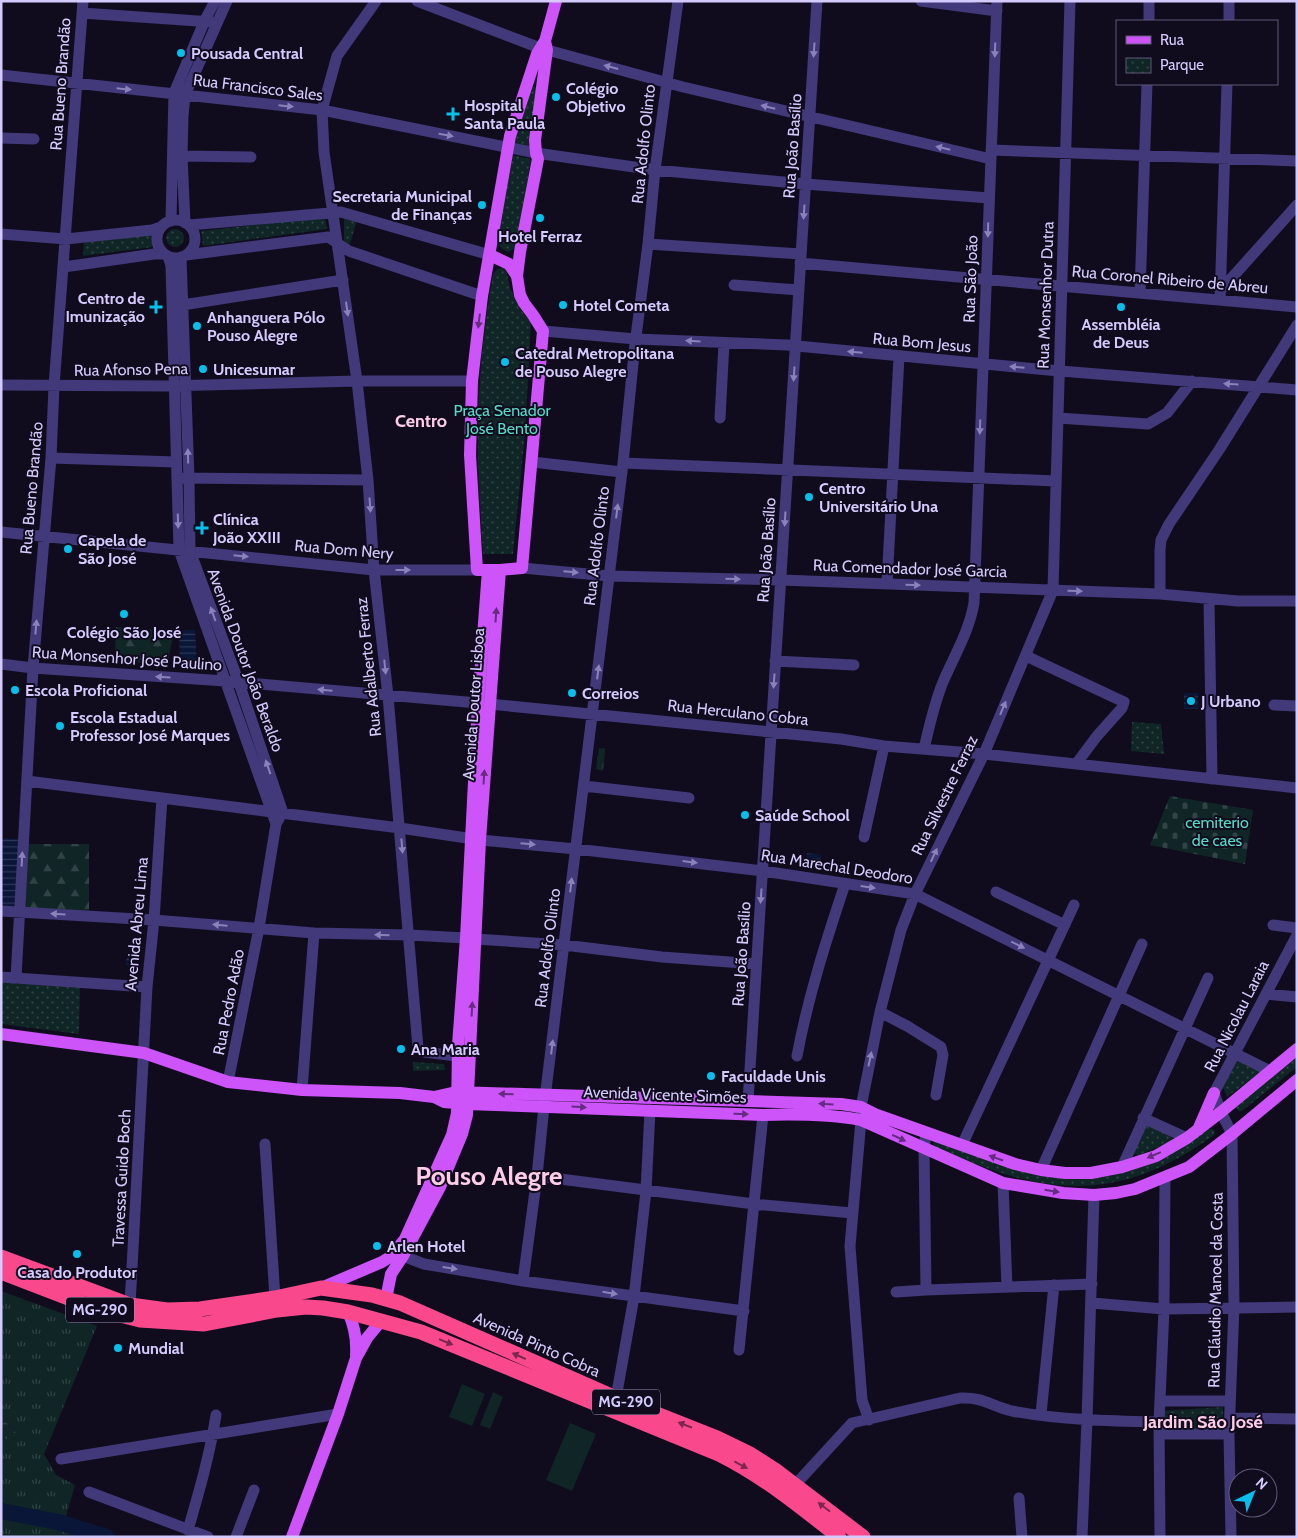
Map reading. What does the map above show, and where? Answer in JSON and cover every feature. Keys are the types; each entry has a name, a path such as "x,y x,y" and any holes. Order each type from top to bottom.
{"highway":[{"name":"MG-290","path":"1,1257 130,1305 167,1310 200,1310 275,1298 321,1288 380,1297"},
{"name":"MG-290","path":"1,1272 114,1315 140,1320 204,1324 278,1310 306,1307 348,1312 374,1319"},
{"name":"Avenida Pinto Cobra","path":"380,1297 400,1303 616,1398 725,1442 758,1459 863,1537"},
{"path":"200,1310 190,1313 189,1319 196,1322 212,1323"},
{"name":"Avenida Pinto Cobra","path":"374,1319 421,1332 719,1454 772,1484 839,1537"},
{"path":"524,1374 534,1372 539,1364"}],"main road":[{"path":"544,46 542,89 535,140 538,159 520,252 518,276 520,295 543,331 522,568 488,570 470,462 472,381 482,296 508,146 526,85 544,46 556,1"},
{"path":"526,85 538,84 542,89"},
{"path":"491,250 510,254 520,252"},
{"path":"491,250 509,264 518,276"},
{"name":"Avenida Doutor Lisboa","path":"380,1297 400,1252 440,1187 462,1134 467,1115 462,1098 484,703 488,570"},
{"name":"Avenida Vicente Simões","path":"1,1034 144,1053 228,1082 302,1090 400,1093 434,1098 444,1102 462,1098 748,1101 841,1104 861,1113 924,1149 1003,1183 1062,1193 1094,1195 1135,1190 1189,1166 1232,1134 1297,1080"},
{"name":"Avenida Vicente Simões","path":"545,1100 650,1110 763,1114 861,1113 877,1115 1015,1164 1065,1173 1091,1173 1122,1167 1156,1156 1192,1135 1297,1049"},
{"path":"1192,1135 1214,1093"},
{"path":"321,1288 382,1262 400,1252"},
{"path":"348,1312 355,1326 356,1358"},
{"path":"292,1537 338,1414 356,1358 367,1338 374,1319"}],"street":[{"path":"166,255 159,248 157,234 166,224 180,94 211,21 215,1"},
{"path":"211,21 227,1"},
{"name":"Rua Adalberto Ferraz","path":"376,1 337,56 322,110 324,152 357,381 368,480 374,570 388,696 418,1048 424,1052 464,1057"},
{"path":"418,1 544,46 666,82 810,118 991,154 1066,153 1297,161"},
{"name":"Rua Adolfo Olinto","path":"523,1281 593,714 655,170 678,1"},
{"name":"Rua João Basílio","path":"748,1101 817,1"},
{"path":"921,1 997,6"},
{"name":"Rua Monsenhor Dutra","path":"1053,590 1070,1"},
{"path":"1149,1 1149,20"},
{"path":"1228,20 1229,1"},
{"name":"Rua São João","path":"924,749 931,716 942,684 972,617 997,6"},
{"path":"82,7 211,21"},
{"name":"Rua Bueno Brandão","path":"16,978 33,668 52,458 54,386 82,7"},
{"name":"Rua Francisco Sales","path":"1,75 322,110 536,153 655,170 989,198"},
{"path":"1140,293 1147,85"},
{"path":"1220,296 1226,85"},
{"path":"180,94 183,116 182,156 187,224 193,232 195,240 192,248 184,256"},
{"path":"1,138 34,138"},
{"path":"182,156 251,157"},
{"path":"1220,296 1297,205"},
{"path":"1,234 66,239 152,230 178,220 187,224 341,212 491,250"},
{"path":"64,267 154,254 174,258 328,237 349,251 482,296"},
{"name":"Rua Coronel Ribeiro de Abreu","path":"648,244 986,280 1140,293 1220,296 1297,307"},
{"name":"Avenida Doutor João Beraldo","path":"166,255 171,266 178,306"},
{"name":"Avenida Doutor João Beraldo","path":"184,256 178,306 180,385 189,478 184,551 239,683 256,751"},
{"path":"178,306 343,280"},
{"path":"734,285 799,290"},
{"path":"1160,594 1161,540 1169,524 1219,450 1297,325"},
{"name":"Rua Bom Jesus","path":"543,331 795,346 1060,371 1297,390"},
{"path":"720,418 724,343"},
{"path":"887,584 899,356"},
{"name":"Rua Afonso Pena","path":"1,386 472,381"},
{"path":"1058,418 1148,424 1167,413 1192,381"},
{"name":"Avenida Doutor João Beraldo","path":"180,385 176,477 184,551 225,681 256,751 278,813"},
{"path":"52,458 176,462"},
{"path":"532,462 622,468 788,470 1056,481"},
{"path":"176,477 368,480"},
{"name":"Rua Dom Nery","path":"1,532 374,570 488,570"},
{"name":"Rua Comendador José Garcia","path":"522,568 609,576 781,580 1160,594 1209,600 1297,601"},
{"name":"Rua Silvestre Ferraz","path":"862,1400 850,1246 861,1113 880,1012 901,930 915,894 984,754 1053,590"},
{"path":"1209,600 1212,779"},
{"path":"1026,656 1122,700 1124,704 1076,764"},
{"path":"775,661 854,665"},
{"name":"Rua Monsenhor José Paulino","path":"1,664 484,703"},
{"name":"Rua Herculano Cobra","path":"484,703 1297,788"},
{"path":"1274,705 1297,706"},
{"path":"864,837 884,746"},
{"name":"Rua Marechal Deodoro","path":"27,782 475,839 763,871 915,894 1270,1070"},
{"path":"584,786 689,798"},
{"name":"Avenida Abreu Lima","path":"144,1053 147,986 154,920 162,798"},
{"name":"Rua Pedro Adão","path":"228,1082 259,928 278,813"},
{"path":"797,1056 818,963 844,884"},
{"path":"996,892 1065,925"},
{"path":"962,1145 1074,904"},
{"path":"1,911 154,920 314,933 409,935 564,944 662,957 756,964"},
{"path":"1273,925 1297,928"},
{"path":"302,1090 314,933"},
{"name":"Rua Nicolau Laraia","path":"1221,1112 1214,1093 1297,935"},
{"path":"1041,1170 1142,944"},
{"path":"1,977 147,986"},
{"path":"1122,1167 1208,978"},
{"path":"1266,994 1297,997"},
{"path":"880,1012 907,1026 941,1048 943,1055 936,1095"},
{"name":"Travessa Guido Boch","path":"130,1305 144,1053"},
{"path":"616,1398 634,1296 646,1191 650,1110"},
{"path":"1221,1112 1232,1134"},
{"path":"739,1350 763,1114"},
{"path":"1143,1118 1192,1135"},
{"path":"926,1133 924,1149 926,1290"},
{"name":"Rua Cláudio Manoel da Costa","path":"1231,1537 1229,1434 1234,1307 1232,1134"},
{"path":"265,1144 275,1298"},
{"path":"537,1176 754,1204 852,1213"},
{"path":"1160,1537 1159,1422 1164,1309 1165,1177"},
{"path":"1003,1183 1007,1287"},
{"path":"1082,1537 1088,1420 1094,1195"},
{"path":"1,1250 46,1269 57,1278"},
{"path":"400,1252 424,1264 523,1281 744,1312"},
{"path":"896,1292 1092,1284"},
{"path":"1041,1414 1054,1285"},
{"path":"1092,1302 1164,1309 1295,1307"},
{"path":"852,1423 960,1398 974,1398 1011,1410 1088,1420 1159,1422"},
{"path":"862,1400 870,1420"},
{"path":"795,1485 852,1423 862,1400"},
{"path":"1160,1401 1230,1401"},
{"path":"61,1459 323,1418 338,1414"},
{"path":"188,1530 213,1434 216,1415"},
{"path":"1231,1418 1297,1419"},
{"path":"1159,1434 1229,1434"},
{"path":"236,1537 254,1490"},
{"path":"89,1492 208,1537"},
{"path":"1019,1498 1022,1537"}],"green space":[{"path":"534,86 539,90 531,149 511,144 528,88"},
{"path":"512,155 531,159 516,248 508,252 495,241"},
{"path":"325,217 327,229 203,246 201,231"},
{"path":"344,217 357,220 349,247 344,245"},
{"path":"175,229 181,232 184,238 181,244 175,247 169,244 166,238 169,232"},
{"path":"152,235 153,247 83,256 84,241"},
{"name":"Praça Senador José Bento","path":"497,269 506,269 510,288 520,309 531,323 525,434 513,554 483,554 478,448 480,373 493,274"},
{"path":"116,627 174,631 167,665 115,661"},
{"path":"1132,722 1161,724 1164,754 1131,751"},
{"path":"599,748 605,749 603,771 596,769"},
{"name":"cemiterio de caes","path":"1170,796 1253,810 1245,864 1150,845"},
{"path":"28,844 89,844 89,912 23,909"},
{"path":"1,982 80,987 79,1034 1,1024"},
{"path":"1297,1055 1297,1067 1242,1111 1238,1111 1236,1107"},
{"path":"1237,1058 1262,1071 1227,1097 1223,1087"},
{"path":"413,1062 444,1064 445,1070 413,1071"},
{"path":"1144,1124 1171,1134 1172,1141 1137,1156 1131,1150"},
{"path":"1209,1129 1213,1129 1214,1135 1157,1169 1129,1179 1101,1184 1072,1186 1042,1183 1011,1176 955,1156 933,1145 934,1142 938,1142 990,1160 1109,1174"},
{"path":"1,1291 97,1326 44,1454 56,1475 75,1485 66,1516 1,1503 1,1438 5,1439 15,1431 1,1418"},
{"path":"462,1384 485,1394 472,1426 449,1417"},
{"path":"493,1392 503,1397 490,1429 480,1425"},
{"path":"1223,1407 1223,1431 1161,1432 1160,1411"},
{"path":"1,1418 15,1431 16,1439 1,1438"},
{"path":"570,1423 596,1434 572,1491 546,1480"},
{"path":"1,1517 47,1526 85,1537 1,1537"}],"water":[{"path":"179,630 195,630 197,664 180,665"},
{"name":"J Urbano","path":"1184,693 1198,693 1198,709 1184,709"},
{"path":"1,838 19,839 19,912 1,911"},
{"path":"807,853 821,855 820,865 806,862"},
{"path":"127,956 140,956 139,966 126,965"}],"waterway":[{"path":"1,1511 58,1522 107,1537"}],"place":[{"name":"Pousada Central","path":"181,53"},
{"name":"Colégio Objetivo","path":"556,97"},
{"name":"Hospital Santa Paula","path":"453,114"},
{"name":"Secretaria Municipal de Finanças","path":"482,205"},
{"name":"Hotel Ferraz","path":"540,218"},
{"name":"Hotel Cometa","path":"563,305"},
{"name":"Centro de Imunização","path":"156,307"},
{"name":"Assembléia de Deus","path":"1121,307"},
{"name":"Anhanguera Pólo Pouso Alegre","path":"197,326"},
{"name":"Catedral Metropolitana de Pouso Alegre","path":"505,362"},
{"name":"Unicesumar","path":"203,369"},
{"name":"Centro Universitário Una","path":"809,497"},
{"name":"Clínica João XXIII","path":"202,528"},
{"name":"Capela de São José","path":"68,549"},
{"name":"Colégio São José","path":"124,614"},
{"name":"Escola Proficional","path":"15,690"},
{"name":"Correios","path":"572,693"},
{"name":"J Urbano","path":"1191,701"},
{"name":"Escola Estadual Professor José Marques","path":"60,726"},
{"name":"Saúde School","path":"745,815"},
{"name":"Ana Maria","path":"401,1049"},
{"name":"Faculdade Unis","path":"711,1076"},
{"name":"Arlen Hotel","path":"377,1246"},
{"name":"Casa do Produtor","path":"77,1254"},
{"name":"Mundial","path":"118,1348"}],"district":[{"name":"Centro","path":"421,421"},
{"name":"Pouso Alegre","path":"489,1176"},
{"name":"Jardim São José","path":"1203,1422"}]}
